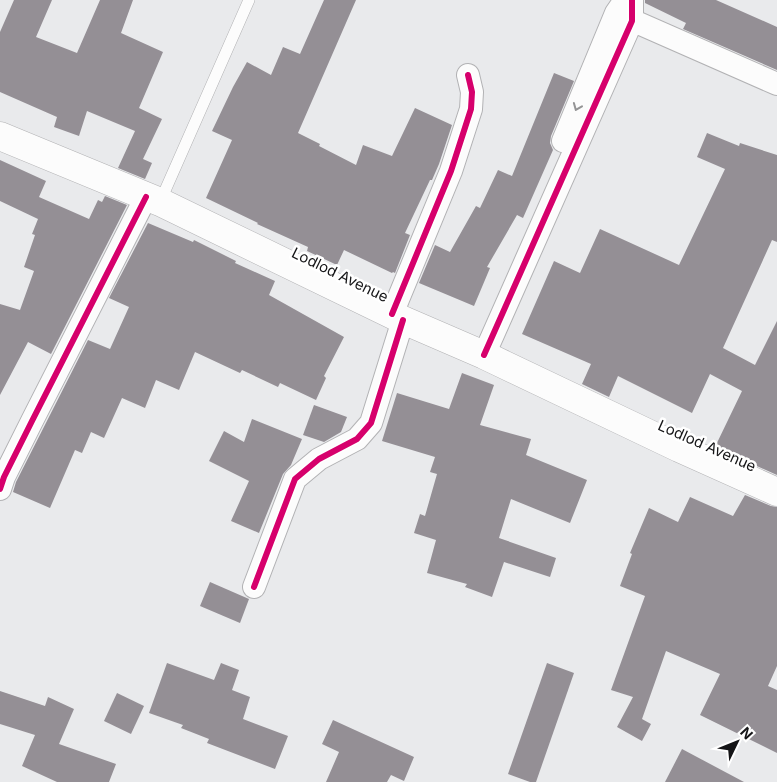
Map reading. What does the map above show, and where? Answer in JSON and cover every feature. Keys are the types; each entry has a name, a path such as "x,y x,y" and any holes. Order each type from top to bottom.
{"main road":[{"name":"Lodlod Avenue","path":"0,136 153,199 397,317 477,352 679,448 777,492"}],"street":[{"path":"477,352 545,201 626,8 777,84"},
{"path":"254,587 295,479 319,459 357,440 371,423 397,317 454,162 470,109 472,92 468,75"},
{"path":"0,489 16,453 153,199"}],"lane":[{"path":"153,199 249,0"}],"building":[{"path":"14,0 52,0 36,37 77,53 100,0 133,0 121,33 163,52 139,108 162,119 143,159 152,163 145,179 118,168 135,131 87,111 79,136 54,127 57,117 0,92 0,32"},
{"path":"324,0 356,0 298,133 356,165 363,145 392,156 415,108 452,125 439,164 405,233 410,235 395,273 344,250 337,265 307,251 308,247 206,198 232,140 212,131 247,62 271,75 283,47 300,54"},
{"path":"645,0 716,0 777,27 777,70 683,29 686,23 645,3"},
{"path":"554,73 574,81 551,136 550,143 553,150 523,218 517,215 487,267 490,268 474,306 419,283 435,245 450,252 476,206 480,208 498,170 512,176"},
{"path":"707,133 739,146 740,143 777,155 777,242 772,240 723,348 755,365 777,321 777,475 715,447 742,391 710,374 692,413 618,376 609,397 582,384 591,364 522,334 554,261 580,273 600,229 679,265 725,169 697,157"},
{"path":"0,160 46,181 39,197 89,219 98,200 102,202 105,196 127,205 51,354 28,342 0,395 0,304 20,310 34,271 24,267 35,235 32,234 38,219 0,201"},
{"path":"148,223 193,242 194,240 236,261 235,263 275,281 269,295 344,337 324,376 326,378 316,400 280,383 278,387 242,370 240,373 195,352 179,390 156,380 145,408 122,398 104,438 91,432 82,453 75,450 50,508 13,492 16,482 88,340 110,349 129,307 109,298"},
{"path":"462,373 494,385 480,425 531,439 526,455 587,480 570,523 511,499 499,538 556,558 550,577 504,562 492,597 465,587 467,584 427,573 436,540 414,533 420,514 425,516 437,474 430,472 435,457 382,441 397,393 449,409"},
{"path":"314,405 347,417 341,432 324,442 303,435"},
{"path":"252,419 302,439 291,465 283,474 259,533 231,521 249,481 209,461 224,431 244,442"},
{"path":"745,495 777,507 777,666 768,686 777,690 777,753 700,715 720,674 666,651 642,719 651,724 642,741 617,727 633,697 611,690 645,596 620,586 632,554 630,553 649,508 678,522 690,497 733,516"},
{"path":"210,582 249,599 240,623 200,606"},
{"path":"167,663 214,680 221,663 239,670 232,690 250,697 243,719 288,736 275,769 207,743 209,739 181,728 183,725 149,713"},
{"path":"547,663 574,673 536,782 530,782 508,774"},
{"path":"0,691 45,706 48,697 74,709 59,744 116,764 109,782 57,782 22,766 35,735 0,724"},
{"path":"117,693 144,706 131,734 104,721"},
{"path":"333,720 414,757 404,781 391,775 387,782 326,782 339,752 322,744"},
{"path":"682,749 744,782 665,782"}],"cycle path":[{"path":"484,355 632,21 632,0"},
{"path":"392,314 451,171 471,109 472,92 468,75"},
{"path":"0,489 4,477 146,197"},
{"path":"254,587 295,479 319,459 357,439 371,423 403,320"}]}
